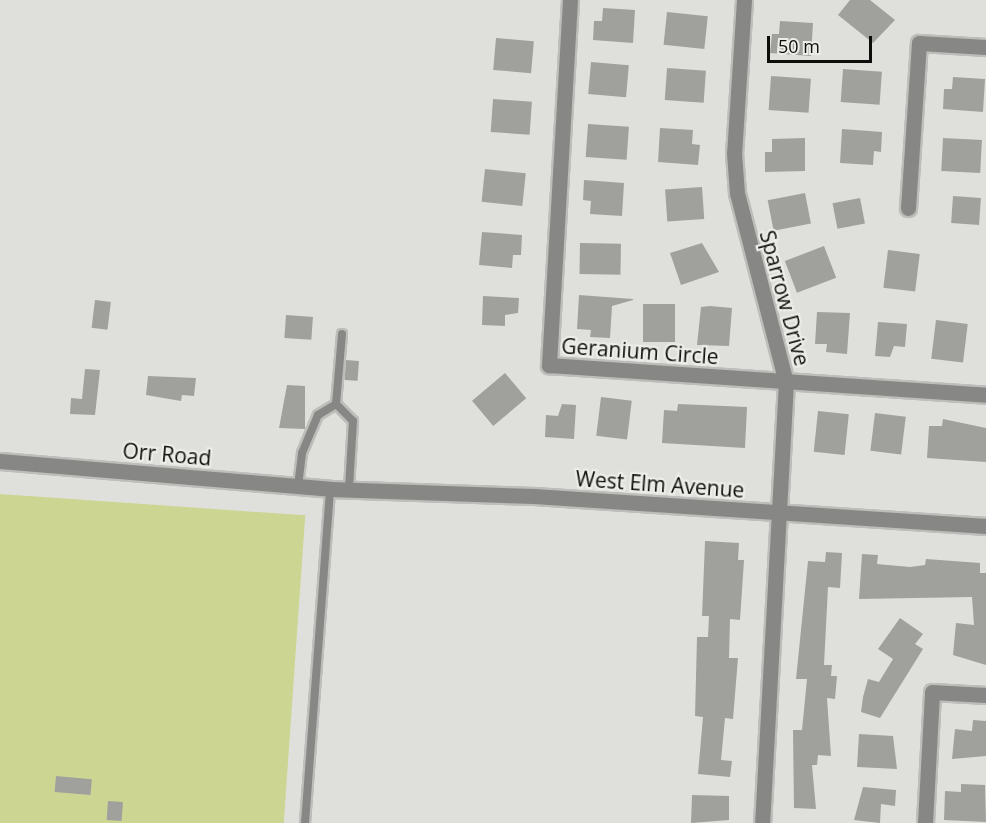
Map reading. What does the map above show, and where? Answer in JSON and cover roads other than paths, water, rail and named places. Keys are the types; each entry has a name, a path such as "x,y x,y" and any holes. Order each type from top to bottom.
{"street":[{"name":"Geranium Circle","path":"570,0 549,365 986,395"},
{"name":"Sparrow Drive","path":"744,0 734,153 737,193 786,382 762,823"},
{"path":"908,208 919,43 986,47"},
{"name":"Orr Road","path":"0,461 330,489"},
{"name":"West Elm Avenue","path":"330,489 534,496 986,526"},
{"path":"925,823 932,692 986,695"}],"lane":[{"path":"342,334 336,404 353,421 349,489"},
{"path":"298,486 302,453 318,415 336,404"},
{"path":"304,823 330,489"}]}
